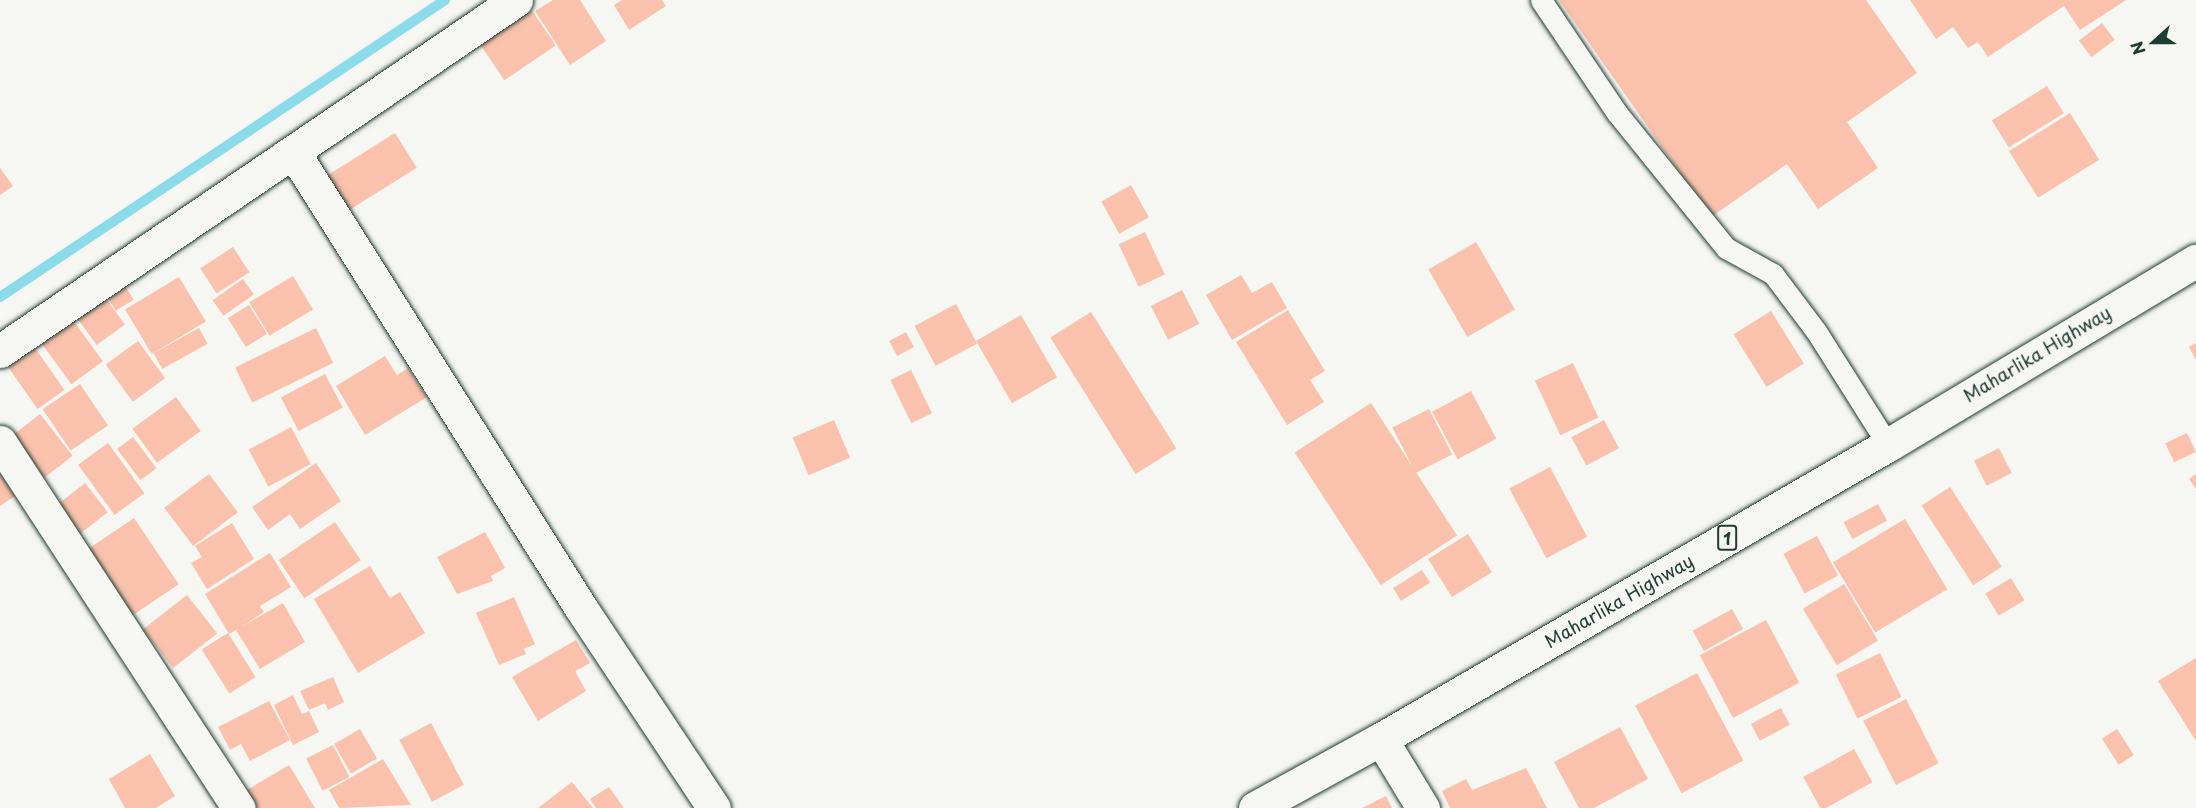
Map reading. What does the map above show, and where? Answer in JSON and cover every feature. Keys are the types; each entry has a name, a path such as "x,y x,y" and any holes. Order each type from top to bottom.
{"street":[{"path":"0,351 516,0"},
{"path":"294,153 581,608 714,808"},
{"name":"Maharlika Highway","path":"1255,808 1381,739 1888,445 2196,261"},
{"path":"0,442 239,808"},
{"path":"1381,739 1423,808"}],"lane":[{"path":"1541,0 1617,113 1726,248 1773,274 1816,331 1888,445"}],"building":[{"path":"525,0 556,46 504,80 474,35"},
{"path":"553,0 580,0 606,41 570,65 535,11"},
{"path":"622,0 662,0 666,6 629,30 614,5"},
{"path":"1559,0 1866,0 1917,73 1847,122 1878,168 1818,209 1787,164 1711,217"},
{"path":"1910,0 2126,0 2080,30 2064,6 1988,57 1978,42 1968,48 1953,27 1936,39"},
{"path":"2102,23 2115,40 2091,57 2079,40"},
{"path":"2047,86 2064,113 2009,148 1992,120"},
{"path":"2070,113 2099,160 2038,198 2009,151"},
{"path":"395,133 417,168 349,210 327,175"},
{"path":"0,168 13,186 0,195"},
{"path":"1131,185 1149,217 1119,234 1101,201"},
{"path":"1145,232 1165,275 1139,287 1119,244"},
{"path":"1476,242 1515,310 1467,337 1428,270"},
{"path":"233,247 249,272 217,293 200,268"},
{"path":"1241,275 1252,293 1272,282 1287,308 1232,340 1206,295"},
{"path":"293,276 313,309 269,336 249,302"},
{"path":"179,277 206,322 152,354 125,309"},
{"path":"243,279 254,295 224,316 213,300"},
{"path":"122,281 134,300 116,311 104,292"},
{"path":"1182,290 1199,324 1168,340 1151,306"},
{"path":"102,293 125,325 97,345 74,314"},
{"path":"956,304 977,344 936,366 915,326"},
{"path":"249,305 267,334 246,347 228,318"},
{"path":"1288,310 1325,371 1310,380 1324,402 1287,425 1236,342"},
{"path":"1771,311 1804,364 1767,387 1734,334"},
{"path":"1091,312 1176,449 1136,474 1050,337"},
{"path":"1021,315 1057,377 1012,403 976,341"},
{"path":"70,316 103,361 71,384 38,339"},
{"path":"199,328 208,344 162,369 154,353"},
{"path":"316,328 333,363 252,403 235,367"},
{"path":"906,332 914,347 897,356 889,341"},
{"path":"138,341 165,378 133,402 106,365"},
{"path":"2196,343 2196,360 2189,347"},
{"path":"33,345 65,390 38,409 6,364"},
{"path":"385,356 397,375 408,368 427,397 365,435 336,386"},
{"path":"1573,363 1598,417 1560,435 1535,381"},
{"path":"911,370 932,413 911,423 890,380"},
{"path":"325,374 343,408 299,431 281,397"},
{"path":"80,384 108,425 71,451 43,409"},
{"path":"1471,391 1496,439 1458,459 1432,412"},
{"path":"176,397 201,431 157,463 132,429"},
{"path":"1371,403 1457,536 1381,585 1295,453"},
{"path":"1429,409 1452,454 1416,473 1392,428"},
{"path":"40,414 73,456 42,480 9,438"},
{"path":"834,420 850,458 809,475 793,438"},
{"path":"1604,420 1619,448 1586,466 1571,437"},
{"path":"291,427 311,464 268,487 249,450"},
{"path":"2187,433 2196,452 2174,462 2165,443"},
{"path":"133,437 156,468 140,480 117,449"},
{"path":"108,443 144,493 115,515 78,465"},
{"path":"1999,448 2012,473 1987,486 1974,461"},
{"path":"316,463 341,501 300,529 290,514 268,530 252,507"},
{"path":"1550,467 1587,537 1546,558 1509,489"},
{"path":"0,473 15,496 0,506"},
{"path":"209,474 238,512 193,546 164,508"},
{"path":"2196,474 2196,489 2189,479"},
{"path":"85,483 108,512 72,540 50,511"},
{"path":"1950,487 2002,567 1973,585 1921,506"},
{"path":"1878,504 1887,521 1852,539 1844,522"},
{"path":"134,518 179,584 133,615 88,549"},
{"path":"1905,519 1947,589 1875,633 1833,562"},
{"path":"335,522 361,560 304,598 279,560"},
{"path":"232,523 254,559 207,589 191,563 202,557 195,546"},
{"path":"485,532 505,568 491,576 493,581 457,594 437,557"},
{"path":"1468,534 1492,572 1452,597 1428,559"},
{"path":"1817,536 1838,576 1805,594 1783,554"},
{"path":"270,553 291,587 260,606 264,612 241,627 283,603 305,642 260,669 236,630 229,634 205,594"},
{"path":"370,566 390,598 400,592 425,633 358,673 314,599"},
{"path":"1422,570 1430,583 1401,601 1393,588"},
{"path":"2011,578 2024,600 1999,616 1985,593"},
{"path":"1844,584 1878,641 1837,665 1803,609"},
{"path":"187,595 217,634 173,668 143,629"},
{"path":"514,597 535,644 524,649 526,654 499,665 476,613"},
{"path":"1732,609 1743,629 1704,651 1693,631"},
{"path":"1766,620 1799,683 1733,718 1700,655"},
{"path":"228,633 256,677 229,694 202,649"},
{"path":"576,640 590,663 575,671 586,691 538,721 512,677"},
{"path":"1880,653 1901,697 1857,719 1836,674"},
{"path":"2196,658 2196,741 2158,681"},
{"path":"1697,673 1743,760 1682,793 1635,706"},
{"path":"333,677 344,702 328,710 325,703 309,710 300,691"},
{"path":"293,695 302,714 309,711 319,732 293,745 274,705"},
{"path":"1906,699 1939,763 1896,785 1863,721"},
{"path":"269,701 290,740 250,761 241,744 230,750 218,727"},
{"path":"1781,708 1790,725 1760,741 1751,724"},
{"path":"431,723 464,785 432,802 399,740"},
{"path":"1620,727 1648,779 1594,808 1579,808 1554,762"},
{"path":"360,729 377,758 351,773 334,744"},
{"path":"2117,729 2134,755 2119,765 2102,739"},
{"path":"333,745 349,777 323,791 306,759"},
{"path":"1854,749 1872,782 1826,808 1820,808 1803,777"},
{"path":"150,754 175,796 156,808 125,808 109,779"},
{"path":"383,759 411,805 339,808 329,790"},
{"path":"289,765 315,808 251,808 242,793"},
{"path":"1526,768 1547,808 1450,808 1442,791 1466,779 1472,790"},
{"path":"572,782 593,808 538,808"},
{"path":"609,787 624,808 596,808 590,799"},
{"path":"1386,796 1392,808 1362,808"}],"waterway":[{"path":"0,297 445,0"}]}
